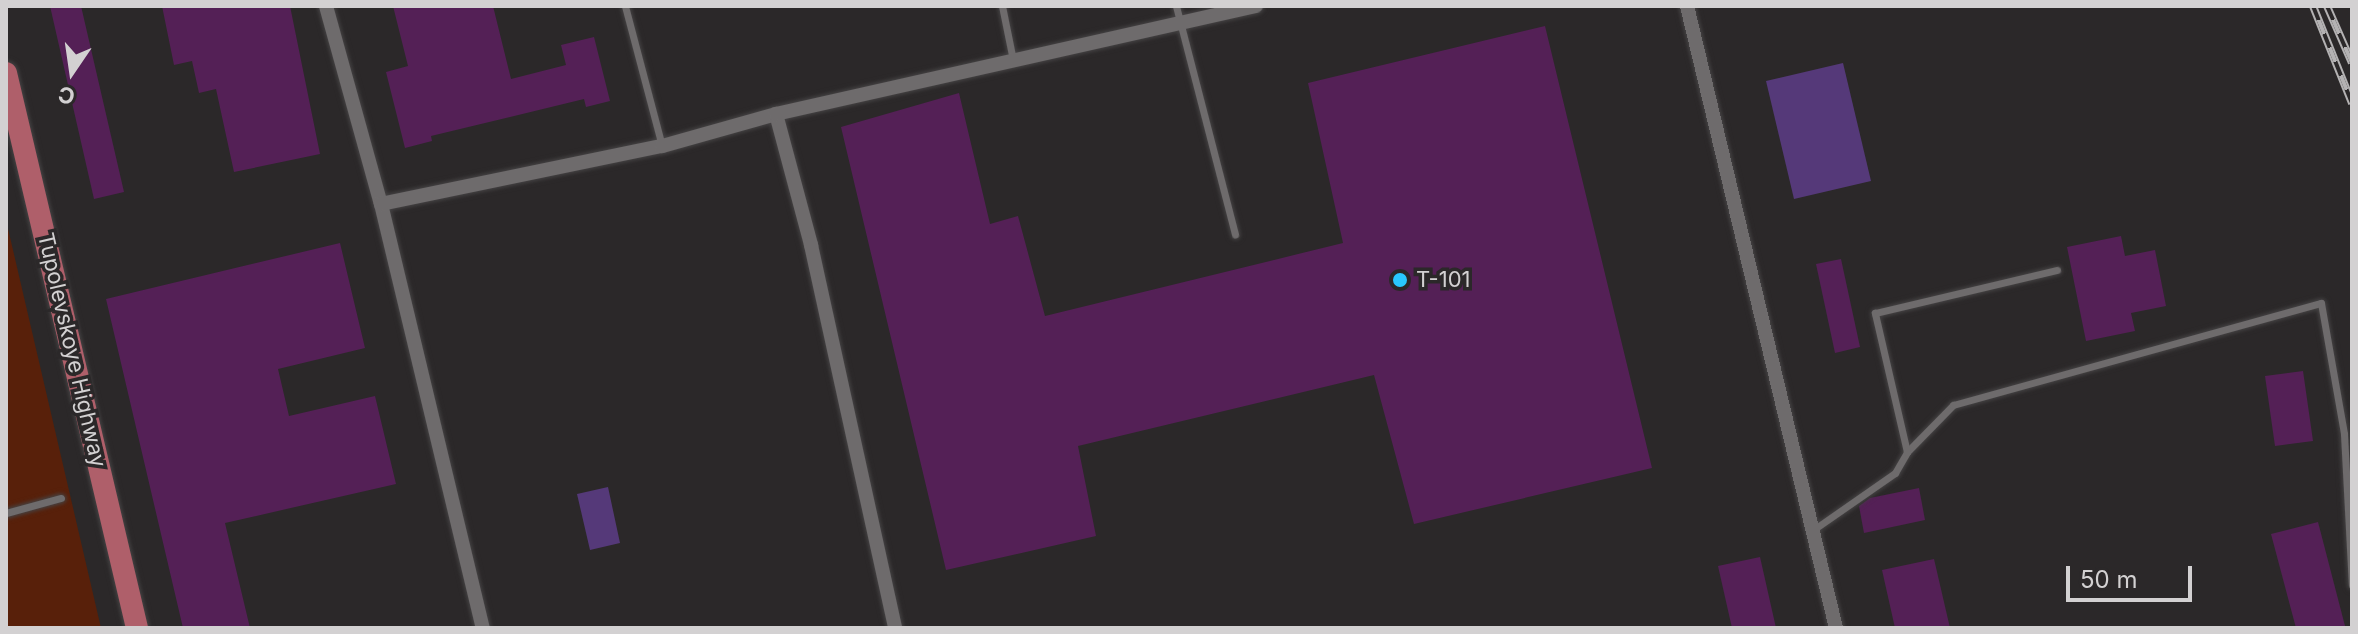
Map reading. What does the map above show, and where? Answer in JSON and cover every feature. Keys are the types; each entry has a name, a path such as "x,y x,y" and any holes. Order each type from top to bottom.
{"main road":[{"name":"Tupolevskoye Highway","path":"6,73 137,628"}],"street":[{"path":"326,6 381,204 483,628"},
{"path":"381,204 662,146 776,114 1256,6"},
{"path":"1687,6 1836,628"},
{"path":"776,114 811,245 895,628"}],"lane":[{"path":"625,6 662,146"},
{"path":"1002,6 1014,62"},
{"path":"1176,6 1235,234"},
{"path":"1907,452 1875,313 2057,270"},
{"path":"1811,532 1895,473 1907,452 1953,405 2321,303 2344,434 2352,585"},
{"path":"6,513 61,498"}],"shaded area":[{"path":"1843,63 1871,181 1794,199 1766,81"},
{"path":"6,220 101,628 6,628"},
{"path":"608,487 620,543 590,550 577,494"}],"building":[{"path":"50,6 81,6 124,192 94,199"},
{"path":"162,6 290,6 320,154 234,172 216,89 199,93 192,61 174,65"},
{"path":"393,6 493,6 511,79 566,65 561,45 594,37 610,101 586,107 584,99 431,136 432,141 405,148 386,72 408,66"},
{"name":"Т-101","path":"1545,26 1652,468 1414,524 1374,375 1078,446 1096,536 946,570 841,127 959,93 990,224 1018,216 1045,316 1343,243 1308,83"},
{"path":"2121,236 2125,256 2155,250 2166,306 2131,313 2135,331 2086,341 2067,247"},
{"path":"340,243 365,348 278,369 289,416 375,396 396,484 225,523 250,628 183,628 106,299"},
{"path":"1841,259 1860,347 1835,353 1816,264"},
{"path":"2303,371 2313,441 2275,446 2265,376"},
{"path":"1919,488 1925,520 1864,533 1859,506 1870,498"},
{"path":"2318,522 2345,626 2296,628 2271,534"},
{"path":"1760,557 1776,628 1732,628 1718,566"},
{"path":"1934,559 1950,628 1895,628 1882,570"}],"railway":[{"path":"2313,6 2352,103"},
{"path":"2327,6 2352,63"}],"place":[{"name":"Т-101","path":"1400,280"}]}
